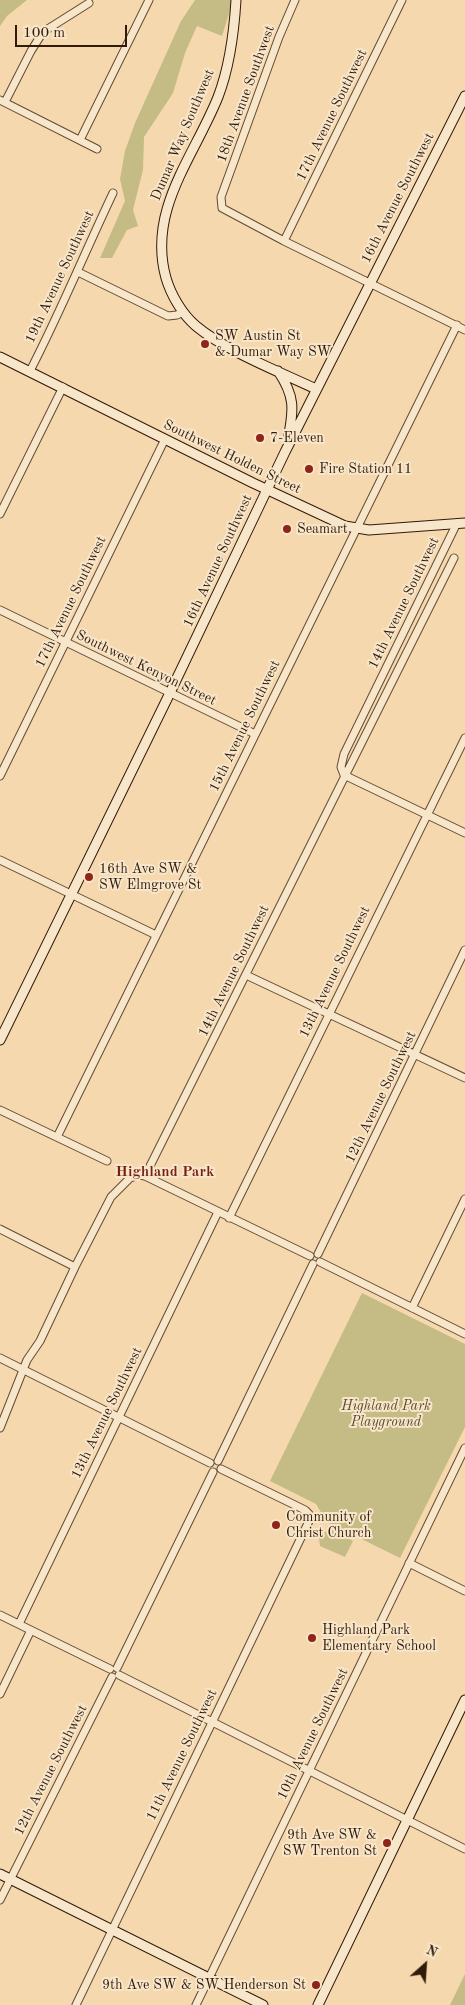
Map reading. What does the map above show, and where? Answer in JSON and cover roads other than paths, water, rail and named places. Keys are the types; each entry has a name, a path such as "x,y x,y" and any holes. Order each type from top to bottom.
{"street":[{"path":"80,140 149,0"},
{"name":"Dumar Way Southwest","path":"236,0 234,28 227,68 218,96 169,200 163,223 161,242 163,267 170,291 194,325 226,346 316,389"},
{"name":"18th Avenue Southwest","path":"284,240 226,212 220,204 279,37 295,0"},
{"name":"17th Avenue Southwest","path":"284,240 402,0"},
{"path":"89,3 44,32 2,101 98,149"},
{"name":"16th Avenue Southwest","path":"0,1040 170,694 316,389 465,96"},
{"name":"19th Avenue Southwest","path":"30,372 113,193"},
{"path":"284,240 465,330"},
{"path":"78,272 168,316 178,315 183,312"},
{"name":"15th Avenue Southwest","path":"57,1137 456,325"},
{"name":"Southwest Holden Street","path":"0,357 337,523 356,529 369,530 461,523"},
{"path":"278,371 286,384 293,405 286,452"},
{"path":"0,514 62,387"},
{"name":"17th Avenue Southwest","path":"0,776 165,439"},
{"name":"14th Avenue Southwest","path":"344,775 341,767 344,754 461,523"},
{"name":"14th Avenue Southwest","path":"144,1176 454,558"},
{"name":"Southwest Kenyon Street","path":"0,610 255,734"},
{"name":"13th Avenue Southwest","path":"229,1218 465,738"},
{"path":"344,775 465,833"},
{"path":"0,860 156,935"},
{"name":"12th Avenue Southwest","path":"318,1254 465,950"},
{"path":"246,974 465,1078"},
{"path":"0,1110 107,1161"},
{"path":"0,1428 22,1369 40,1342 75,1267 111,1197 130,1178 139,1175 144,1176 310,1256"},
{"path":"412,1308 465,1199"},
{"name":"13th Avenue Southwest","path":"19,1624 218,1212"},
{"path":"0,1229 75,1267"},
{"path":"218,1461 321,1257 314,1253 310,1256"},
{"path":"310,1256 310,1261 465,1334"},
{"path":"0,1358 210,1463 218,1461"},
{"name":"10th Avenue Southwest","path":"196,2005 465,1448"},
{"path":"210,1463 209,1468 212,1472 218,1473 222,1464 218,1461"},
{"name":"11th Avenue Southwest","path":"76,2005 309,1523 310,1517 305,1510 221,1469"},
{"name":"12th Avenue Southwest","path":"0,1900 212,1472"},
{"path":"409,1563 465,1591"},
{"path":"0,1615 465,1849"},
{"path":"0,1694 31,1630"},
{"path":"318,2005 465,1700"},
{"path":"0,1874 263,2005"}],"place":[{"name":"SW Austin St & Dumar Way SW","path":"205,344"},
{"name":"7-Eleven","path":"260,438"},
{"name":"Fire Station 11","path":"309,469"},
{"name":"Seamart","path":"287,529"},
{"name":"16th Ave SW & SW Elmgrove St","path":"89,877"},
{"name":"Community of Christ Church","path":"276,1525"},
{"name":"Highland Park Elementary School","path":"312,1638"},
{"name":"9th Ave SW & SW Trenton St","path":"387,1843"},
{"name":"9th Ave SW & SW Henderson St","path":"316,1985"}],"district":[{"name":"Highland Park","path":"165,1172"}],"park label":[{"name":"Highland Park Playground","path":"386,1414"}]}
